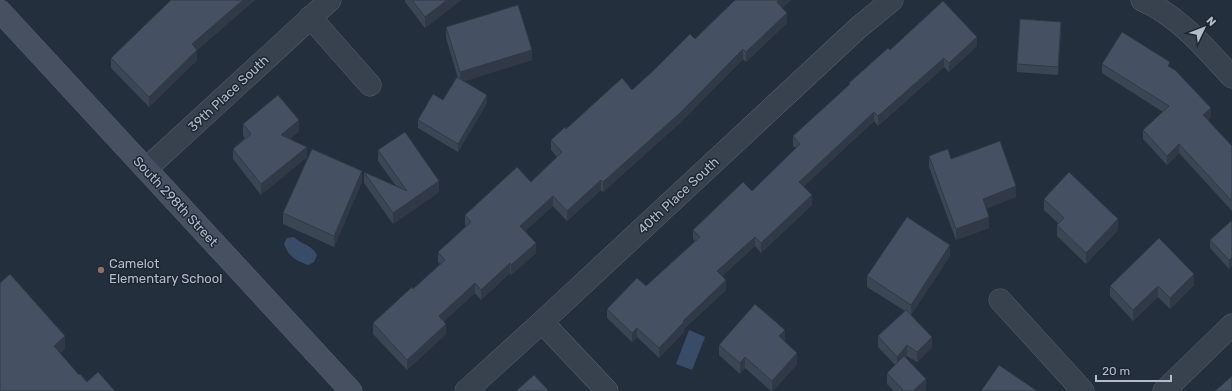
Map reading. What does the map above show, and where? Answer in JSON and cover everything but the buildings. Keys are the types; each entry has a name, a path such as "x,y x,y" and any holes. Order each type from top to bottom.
{"street":[{"name":"39th Place South","path":"146,169 330,0"},
{"name":"40th Place South","path":"466,391 852,33 892,0"},
{"path":"1142,0 1158,7 1176,20 1192,34 1232,77"},
{"name":"South 298th Street","path":"0,11 351,391"},
{"path":"310,18 370,85"},
{"path":"1000,300 1082,391"},
{"path":"542,322 607,391"},
{"path":"1164,391 1232,325"}],"water":[{"path":"294,237 312,248 317,255 314,262 308,265 296,260 290,255 284,244 287,238"},
{"path":"689,330 705,337 692,370 676,364"}],"place":[{"name":"Camelot Elementary School","path":"101,270"}]}
